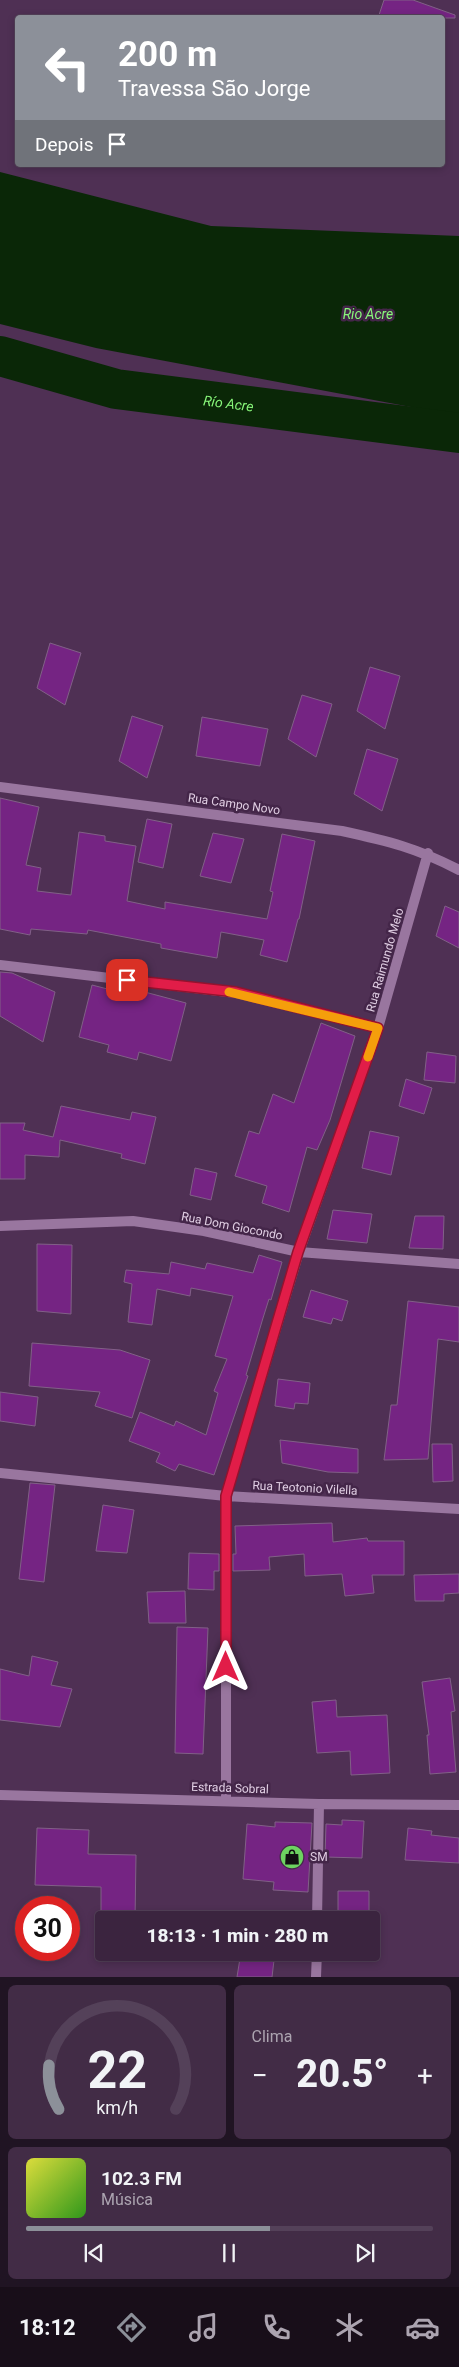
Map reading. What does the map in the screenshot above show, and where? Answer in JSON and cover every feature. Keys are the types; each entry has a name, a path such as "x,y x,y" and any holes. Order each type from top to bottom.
{"street":[{"name":"Rua Campo Novo","path":"0,786 342,832 394,842 428,853 459,870"},
{"name":"Rua Raimundo Melo","path":"226,1800 226,1496 298,1252 378,1028 428,853"},
{"path":"0,964 236,992 378,1028"},
{"name":"Rua Dom Giocondo","path":"0,1226 133,1221 204,1231 298,1252 459,1264"},
{"name":"Rua Teotonio Vilella","path":"0,1474 226,1496 459,1509"},
{"name":"Estrada Sobral","path":"0,1795 319,1804 459,1805"},
{"path":"317,1911 319,1804"},
{"path":"316,1961 316,1977"}],"water":[{"name":"Rio Acre","path":"0,172 211,226 459,236 459,416 96,348 0,324"}],"building":[{"path":"384,0 413,0 455,15 455,18 445,18 445,15 379,15"},
{"path":"50,643 81,653 65,705 37,688"},
{"path":"370,667 400,676 385,729 357,711"},
{"path":"302,695 332,704 316,757 288,739"},
{"path":"132,716 163,726 147,778 119,761"},
{"path":"202,717 268,729 260,766 196,756"},
{"path":"367,749 398,759 382,811 354,794"},
{"path":"0,798 39,807 26,865 41,868 37,891 71,895 79,832 105,836 105,841 136,846 127,901 165,909 165,902 267,919 273,892 270,891 282,834 315,841 299,919 287,962 260,955 264,940 221,932 217,958 161,948 161,944 88,930 87,934 31,929 30,935 0,929"},
{"path":"147,819 172,824 163,868 138,862"},
{"path":"213,833 244,839 231,883 200,876"},
{"path":"445,906 459,912 459,948 436,936"},
{"path":"0,972 12,973 55,992 43,1042 0,1016"},
{"path":"92,985 123,993 126,987 186,1003 171,1061 139,1052 137,1060 107,1052 109,1045 79,1037"},
{"path":"321,1023 355,1036 330,1120 317,1150 307,1147 289,1212 262,1203 267,1186 235,1176 249,1131 259,1134 273,1094 294,1103"},
{"path":"427,1052 456,1056 455,1083 424,1080"},
{"path":"406,1079 432,1088 424,1114 399,1106"},
{"path":"61,1106 130,1120 132,1112 156,1117 145,1164 121,1158 122,1154 60,1140 59,1157 25,1155 25,1179 0,1179 0,1123 25,1123 23,1130 53,1137"},
{"path":"370,1131 399,1137 391,1175 362,1168"},
{"path":"195,1168 217,1173 211,1200 190,1195"},
{"path":"333,1210 372,1214 367,1243 327,1239"},
{"path":"415,1216 444,1216 443,1249 409,1248"},
{"path":"37,1244 72,1245 71,1314 37,1311"},
{"path":"259,1255 282,1262 246,1375 248,1376 214,1475 179,1464 175,1471 156,1462 160,1453 129,1441 140,1412 174,1426 176,1421 206,1435 218,1393 214,1391 227,1359 215,1356 233,1296 191,1288 190,1296 157,1289 152,1325 128,1322 132,1284 124,1282 126,1270 169,1274 171,1262 205,1269 207,1263 253,1273"},
{"path":"311,1290 348,1301 342,1321 333,1318 331,1324 303,1317"},
{"path":"408,1301 459,1307 459,1342 438,1339 428,1459 384,1460 391,1405 397,1405"},
{"path":"32,1343 120,1350 150,1360 132,1418 95,1406 100,1392 29,1386"},
{"path":"278,1379 310,1383 308,1404 295,1403 294,1409 275,1406"},
{"path":"0,1392 38,1397 35,1426 0,1421"},
{"path":"280,1440 358,1449 358,1473 328,1472 282,1463"},
{"path":"432,1444 452,1444 453,1481 433,1482"},
{"path":"30,1483 55,1485 44,1582 19,1579"},
{"path":"103,1505 134,1510 127,1553 96,1551"},
{"path":"332,1523 333,1542 367,1538 368,1541 404,1541 404,1575 372,1575 374,1593 345,1596 342,1574 305,1576 304,1554 269,1557 270,1570 233,1571 233,1554 236,1554 235,1526"},
{"path":"189,1553 219,1554 219,1571 214,1571 214,1590 188,1589"},
{"path":"459,1574 459,1593 444,1594 444,1601 415,1601 414,1575"},
{"path":"185,1591 186,1623 149,1623 147,1592"},
{"path":"177,1627 208,1628 203,1754 175,1753"},
{"path":"32,1656 58,1662 51,1685 72,1689 60,1727 0,1720 0,1669 29,1676"},
{"path":"450,1678 455,1711 451,1712 456,1772 430,1774 427,1735 429,1735 422,1682"},
{"path":"336,1700 337,1717 387,1715 390,1773 351,1775 350,1751 317,1753 312,1702"},
{"path":"342,1820 364,1821 362,1858 325,1857 326,1824 342,1825"},
{"path":"275,1822 312,1823 308,1892 273,1890 274,1882 243,1879 247,1824 275,1827"},
{"path":"37,1828 89,1830 88,1854 136,1855 135,1911 101,1911 101,1887 35,1885"},
{"path":"408,1828 432,1831 431,1835 459,1838 459,1863 405,1860"},
{"path":"338,1891 369,1891 369,1911 338,1911"},
{"path":"240,1961 274,1961 272,1977 237,1977"}],"waterway":[{"name":"Río Acre","path":"0,356 116,389 459,433"}],"slow traffic":[{"path":"229,992 236,992 378,1028 368,1057"}],"place":[{"name":"SM","path":"292,1857"}],"route":[{"path":"127,980 236,992 378,1028 298,1252 226,1496 226,1667"}]}
